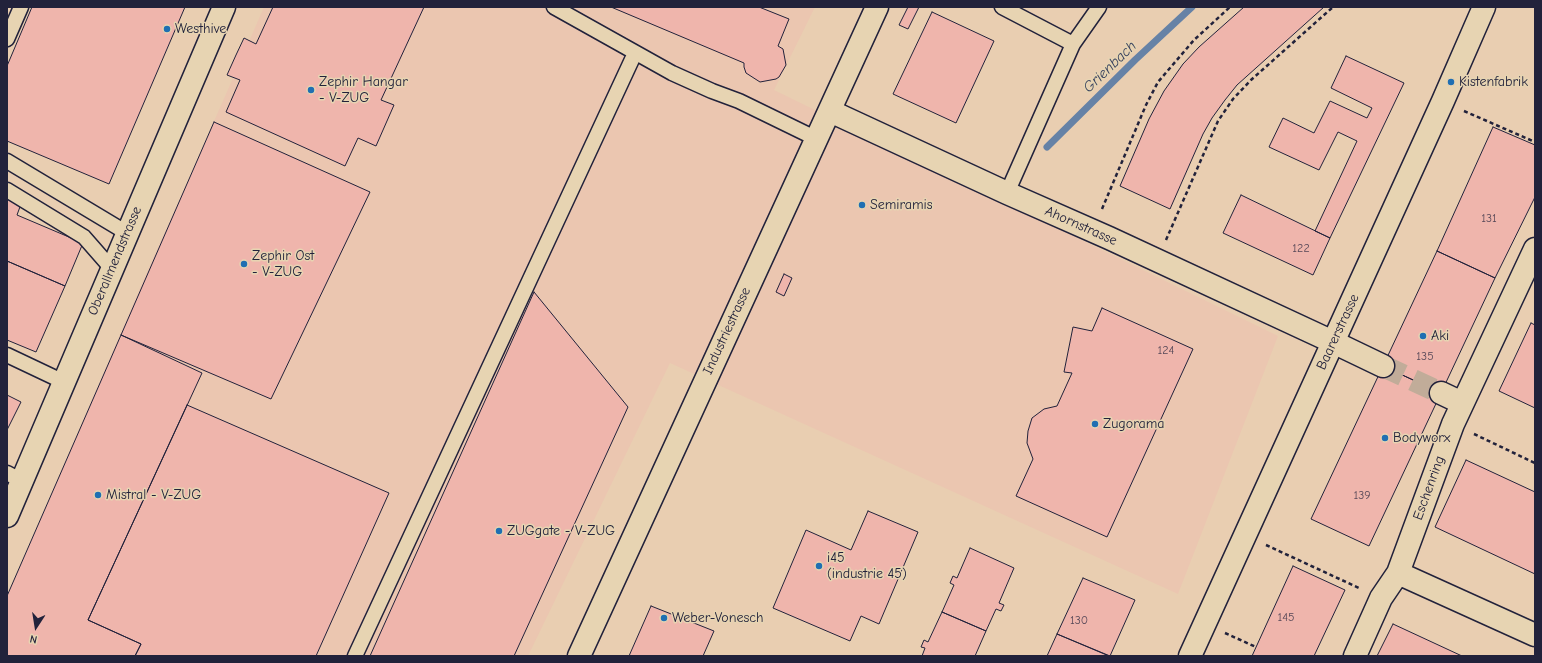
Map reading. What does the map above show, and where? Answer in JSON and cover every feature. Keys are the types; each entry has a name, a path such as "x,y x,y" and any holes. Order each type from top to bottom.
{"street":[{"name":"Oberallmendstrasse","path":"7,516 14,477 64,382 224,7"},
{"name":"Industriestrasse","path":"578,656 877,7"},
{"name":"Baarerstrasse","path":"1190,656 1443,101 1484,7"},
{"name":"Ahornstrasse","path":"830,111 1007,193 1092,230 1333,342"},
{"name":"Eschenring","path":"1355,656 1381,598 1398,574 1453,424 1535,249"},
{"path":"1333,342 1383,366"},
{"path":"1441,393 1462,403"},
{"path":"1398,574 1535,635"}],"lane":[{"path":"7,39 22,7"},
{"path":"554,7 672,73 739,101 817,139"},
{"path":"1002,7 1073,44"},
{"path":"1007,193 1073,44 1099,7"},
{"path":"355,656 635,53"},
{"path":"7,161 127,233"},
{"path":"7,190 84,237 112,269"},
{"path":"7,355 64,382"}],"path":[{"path":"1092,230 1146,105 1158,82 1194,40 1230,7"},
{"path":"1158,261 1218,121 1233,99 1251,80 1333,7"},
{"path":"1443,101 1535,142"},
{"path":"1453,424 1535,463"},
{"path":"1244,535 1381,598"},
{"path":"1232,636 1256,648"}],"shaded area":[{"path":"264,7 815,7 774,90 1278,336 1178,594 670,363 528,656 7,656 7,597 149,267"}],"building":[{"path":"32,7 185,7 109,184 7,141 7,66"},
{"name":"Zephir Hangar - V-ZUG","path":"273,7 424,7 381,100 394,105 376,146 358,138 345,166 226,112 240,80 227,75 244,38 256,44"},
{"path":"611,7 759,7 789,19 778,46 783,49 786,65 779,77 776,79 760,82 746,73 744,63"},
{"path":"908,7 919,7 908,29 899,25"},
{"path":"1244,7 1324,7 1237,85 1225,100 1203,134 1170,209 1120,186 1149,119 1164,91 1183,64 1199,47"},
{"path":"932,12 994,41 956,123 893,94"},
{"path":"1346,56 1404,83 1330,238 1315,231 1357,141 1338,132 1319,170 1269,147 1283,118 1314,133 1330,101 1367,118 1372,108 1331,88"},
{"name":"Zephir Ost - V-ZUG","path":"214,122 370,192 271,399 121,335"},
{"path":"1493,127 1535,145 1535,197 1495,278 1437,251"},
{"path":"1241,195 1330,238 1313,275 1223,233"},
{"path":"7,198 21,204 17,215 83,243 65,286 7,261"},
{"path":"1437,251 1495,278 1441,393 1383,366"},
{"path":"7,261 65,286 36,352 7,340"},
{"path":"784,274 792,278 784,296 776,292"},
{"name":"ZUGgate - V-ZUG","path":"534,292 628,407 514,656 370,656"},
{"name":"Zugorama","path":"1102,308 1193,349 1107,537 1016,496 1033,459 1027,443 1028,431 1032,418 1044,409 1057,406 1072,373 1064,372 1073,327 1092,331"},
{"path":"1531,323 1535,325 1535,408 1499,391"},
{"name":"Mistral - V-ZUG","path":"121,335 202,373 88,620 141,644 135,656 7,656 7,596"},
{"path":"1383,366 1441,393 1369,546 1311,519"},
{"path":"7,395 21,402 7,430"},
{"path":"187,405 389,493 316,656 135,656 141,644 88,620"},
{"path":"1466,460 1535,492 1535,574 1435,527"},
{"path":"868,511 918,532 879,624 861,616 850,641 773,608 806,530 851,550"},
{"path":"970,548 1014,568 999,603 1004,605 1001,611 996,609 986,631 942,612 954,585 950,583 953,576 957,578"},
{"path":"1293,566 1345,590 1314,656 1252,656"},
{"path":"1083,578 1135,600 1110,656 1057,634"},
{"name":"Weber-Vonesch","path":"651,606 714,631 703,656 629,656"},
{"path":"942,612 986,631 975,656 922,656 925,648 921,647 924,640 928,642"},
{"path":"1393,624 1462,656 1377,656"},
{"path":"1057,634 1109,656 1047,656"}],"waterway":[{"name":"Grienbach","path":"1047,147 1135,60 1192,7"}],"tunnel":[{"path":"1383,366 1441,393"}],"place":[{"name":"Westhive","path":"167,29"},
{"name":"Kistenfabrik","path":"1451,82"},
{"name":"Zephir Hangar - V-ZUG","path":"311,90"},
{"name":"Semiramis","path":"862,205"},
{"name":"Zephir Ost - V-ZUG","path":"244,264"},
{"name":"Aki","path":"1423,336"},
{"name":"Zugorama","path":"1095,424"},
{"name":"Bodyworx","path":"1385,438"},
{"name":"Mistral - V-ZUG","path":"98,495"},
{"name":"ZUGgate - V-ZUG","path":"499,531"},
{"name":"i45 (industrie 45)","path":"819,566"},
{"name":"Weber-Vonesch","path":"664,618"}]}
